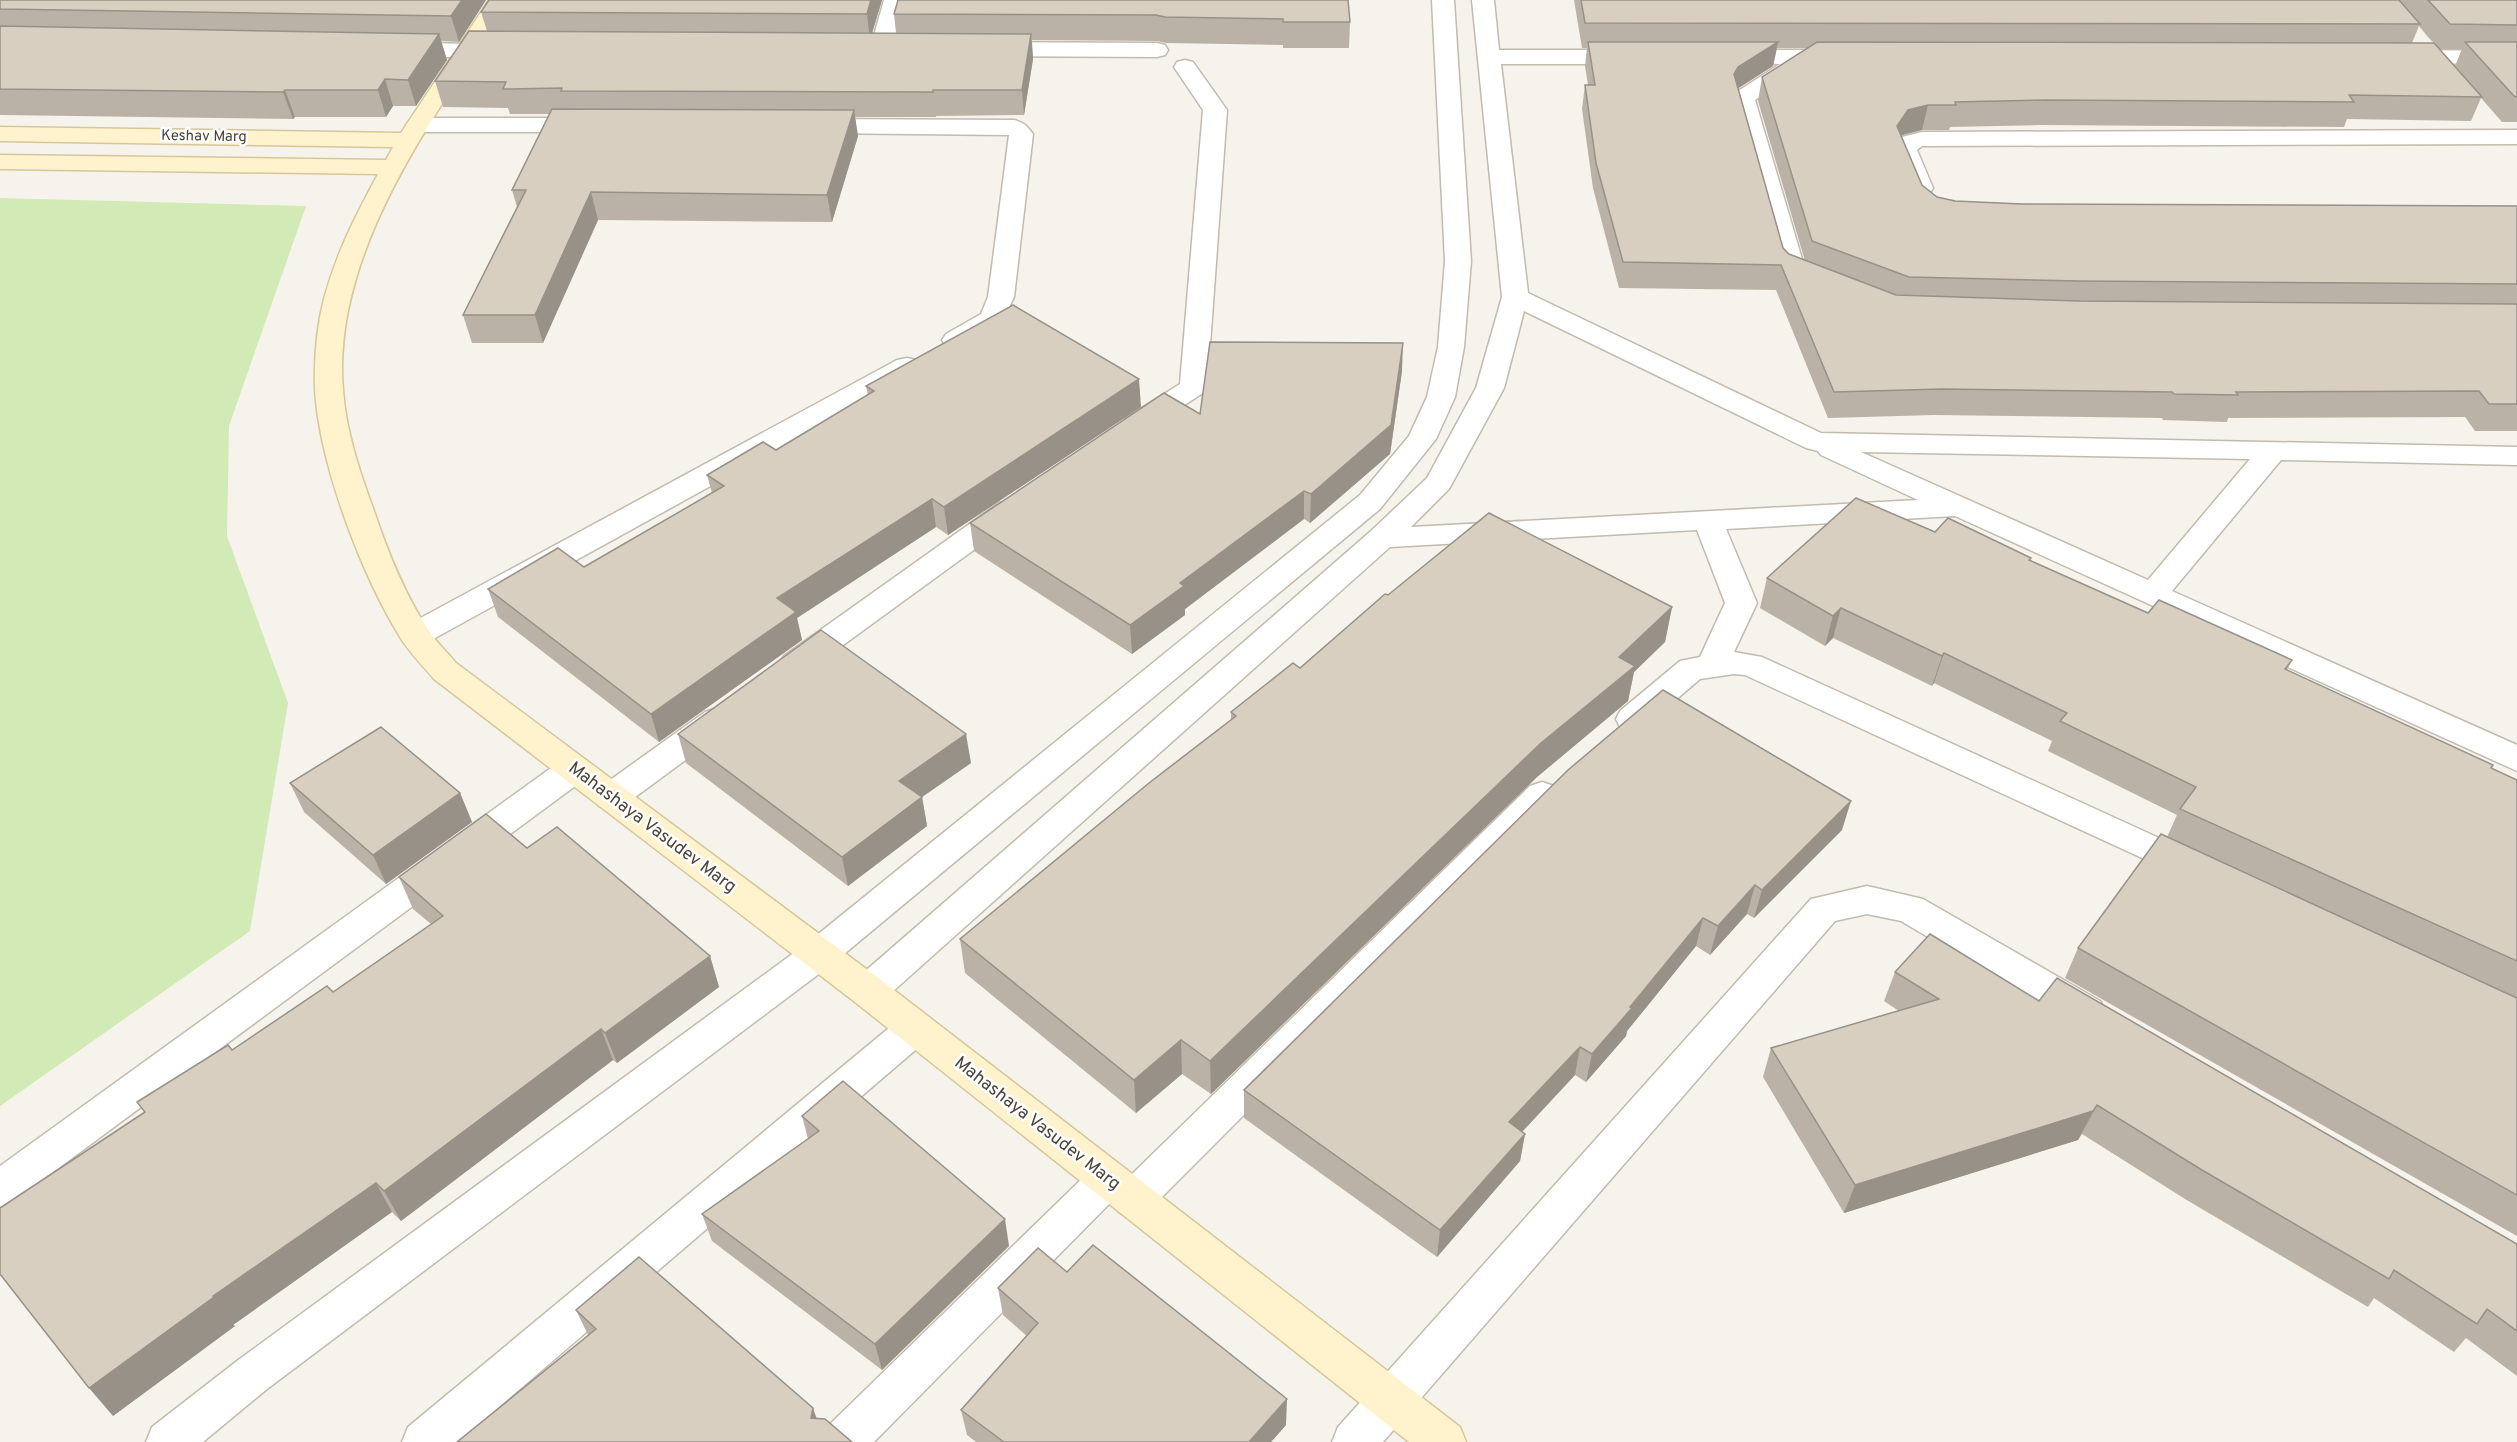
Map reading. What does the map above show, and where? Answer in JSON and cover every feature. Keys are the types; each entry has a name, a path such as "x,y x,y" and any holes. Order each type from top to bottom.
{"street":[{"name":"Mahashaya Vasudev Marg","path":"500,0 407,144 357,236 337,300 331,338 329,389 341,460 377,563 415,635 445,671 868,991 1444,1442"},
{"path":"881,49 896,0"},
{"path":"168,1442 261,1368 819,954 1370,502 1422,439 1441,397 1451,347 1458,261 1443,0"},
{"path":"868,991 1382,538 1439,483 1490,388 1515,297 1484,0"},
{"path":"2410,33 2446,75"},
{"path":"383,49 493,47"},
{"path":"858,49 904,49"},
{"path":"962,49 1158,50"},
{"path":"1490,57 1654,57"},
{"path":"1713,57 1855,57"},
{"path":"1807,57 1743,98 1792,273 1835,289"},
{"path":"2385,57 2517,58"},
{"path":"1114,439 1193,387 1215,110 1185,67"},
{"path":"407,144 612,126"},
{"path":"415,635 992,318 1001,297 1021,134 1014,128 1000,127 789,126"},
{"path":"1929,208 1905,150 1910,142 2500,130 2517,158"},
{"name":"Keshav Marg","path":"0,134 407,144"},
{"name":"Keshav Marg","path":"0,162 407,144"},
{"path":"1515,297 1816,442 2517,759"},
{"path":"1816,442 2517,456"},
{"path":"2153,594 2272,452"},
{"path":"775,678 1035,492"},
{"path":"1382,538 1960,507"},
{"path":"1708,520 1741,603 1713,664"},
{"path":"1609,739 1691,669 1713,664 1751,665 2225,884"},
{"path":"611,797 736,706"},
{"path":"0,1189 574,769"},
{"path":"843,1442 1120,1189 1567,774"},
{"path":"1354,1442 1824,909 1867,900 1910,909 2116,1029"},
{"path":"424,1442 914,1029"}],"green space":[{"path":"0,198 306,206 229,426 227,536 288,703 250,931 0,1106"}],"building":[{"path":"0,0 462,0 451,16 0,9"},
{"path":"489,0 871,0 867,14 481,12"},
{"path":"898,0 1348,0 1350,22 1283,22 1283,19 1156,15 894,14"},
{"path":"1581,0 2399,0 2420,24 1585,23"},
{"path":"2428,0 2517,0 2517,25 2450,24"},
{"path":"0,26 439,34 408,80 385,79 378,90 285,90 283,92 0,89"},
{"path":"469,31 1031,34 1022,90 933,90 933,92 561,91 562,88 503,89 506,82 435,81"},
{"path":"1588,42 1778,42 1738,67 1734,74 1783,248 1789,254 1896,295 2079,301 2517,304 2517,404 2489,404 2479,391 2236,392 2238,395 1942,389 1834,392 1781,265 1623,262 1596,163 1585,85 1595,85"},
{"path":"1817,42 2434,43 2482,97 2349,95 2354,102 2047,100 1955,102 1956,105 1928,105 1908,110 1897,126 1922,185 1937,197 1955,201 2022,204 2517,206 2517,284 2079,281 1909,277 1812,241 1762,77"},
{"path":"2465,42 2517,42 2517,97 2514,96"},
{"path":"552,109 854,110 827,195 591,192 535,315 463,315 526,190 512,190"},
{"path":"1013,305 1139,379 944,507 932,499 777,598 796,612 651,714 488,589 558,548 584,567 724,486 707,475 763,442 776,450 874,391 866,386"},
{"path":"1210,342 1403,343 1391,425 1311,494 1304,491 1180,583 1184,586 1130,625 970,523 1164,393 1200,414"},
{"path":"1856,498 1935,532 1948,518 2031,558 2029,560 2148,613 2159,600 2292,660 2285,669 2493,765 2491,768 2517,780 2517,961 2180,809 2196,787 2060,721 2067,713 1944,653 1942,656 1841,608 1833,616 1767,578"},
{"path":"1489,513 1672,607 1619,657 1635,666 1541,743 1210,1061 1181,1040 1134,1080 960,939 1149,783 1236,716 1231,712 1293,663 1300,668 1385,594 1388,595"},
{"path":"821,630 966,734 899,781 922,797 842,857 678,734"},
{"path":"1663,690 1851,801 1762,890 1755,885 1718,926 1703,918 1630,1007 1632,1008 1592,1054 1580,1047 1509,1122 1525,1134 1440,1230 1244,1090 1568,770"},
{"path":"381,727 460,793 373,855 290,783"},
{"path":"486,814 527,848 557,827 710,956 605,1033 601,1029 384,1191 376,1183 213,1296 89,1388 0,1274 0,1208 145,1112 137,1102 228,1045 232,1050 327,986 333,992 443,916 399,877"},
{"path":"2161,834 2517,998 2517,1195 2078,948"},
{"path":"1930,934 2039,1001 2057,978 2517,1244 2517,1331 2487,1309 2477,1324 2394,1270 2389,1279 2202,1170 2097,1105 2093,1111 1855,1185 1771,1048 1939,999 1895,972"},
{"path":"843,1081 1005,1219 875,1344 702,1214 819,1131 802,1116"},
{"path":"1093,1245 1287,1399 1249,1442 1004,1442 961,1410 1038,1323 998,1288 1038,1248 1067,1272"},
{"path":"639,1257 813,1408 811,1418 825,1419 852,1442 457,1442 596,1329 576,1310"}]}
